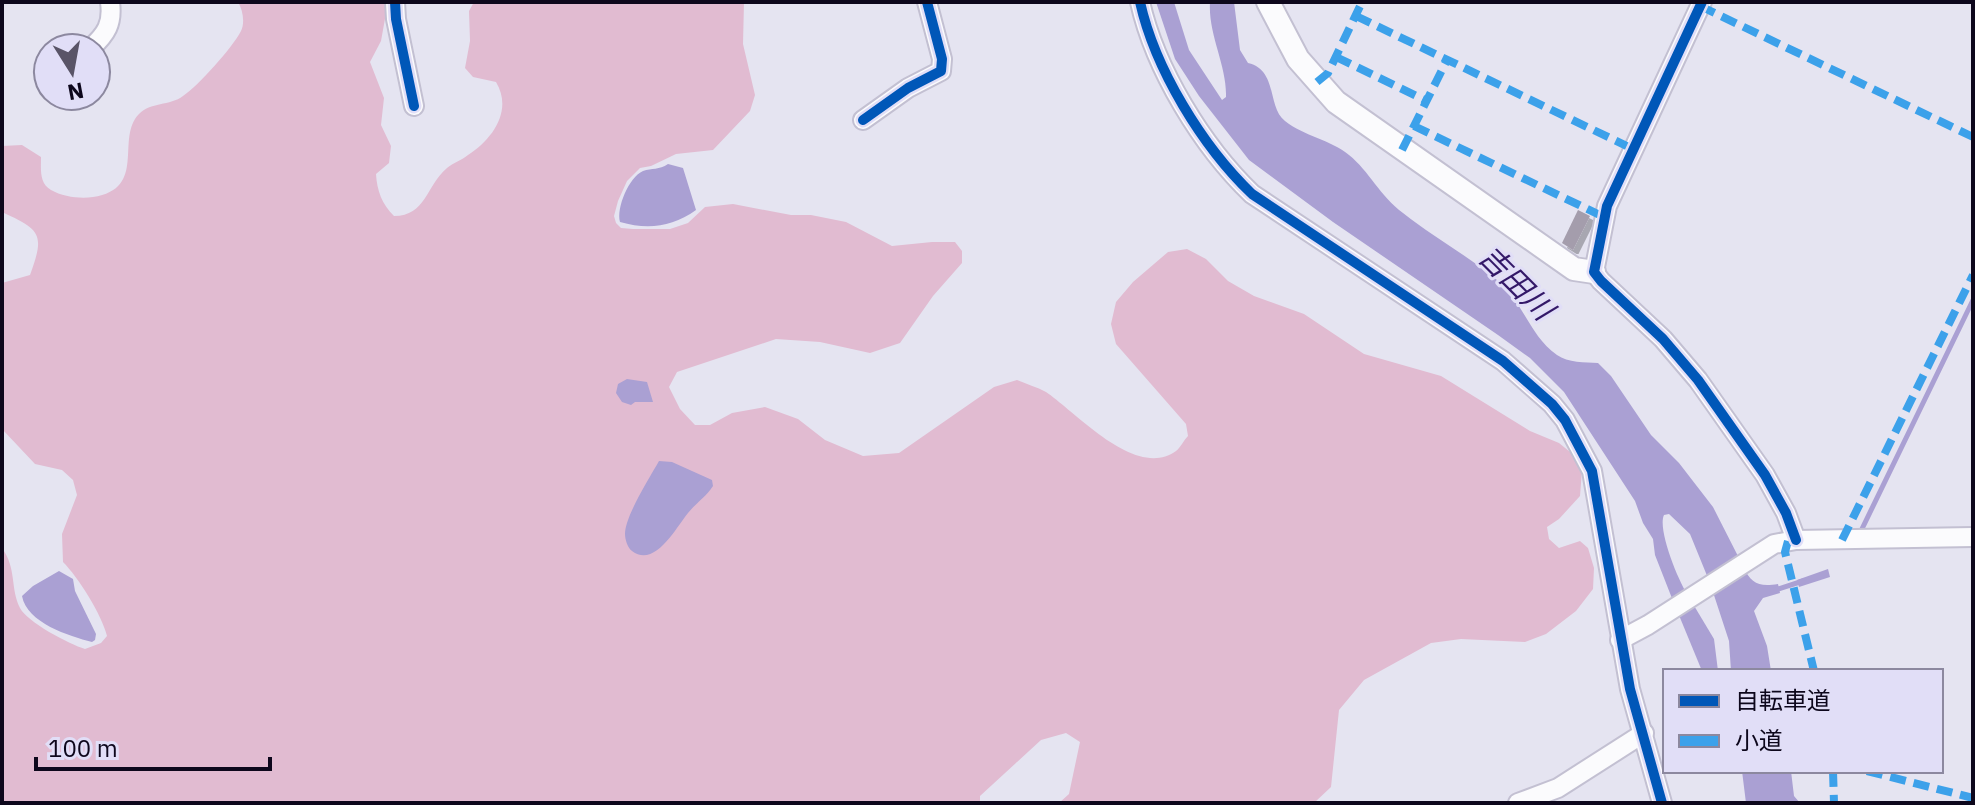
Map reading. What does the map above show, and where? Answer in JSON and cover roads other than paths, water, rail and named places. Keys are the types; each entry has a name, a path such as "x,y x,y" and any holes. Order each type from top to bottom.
{"street":[{"path":"106,32 110,25 110,2"},
{"path":"395,2 414,106"},
{"path":"863,120 908,88 941,71 942,59 927,2"},
{"path":"1140,2 1156,57 1167,78 1201,131 1252,194 1503,361 1552,404 1565,420 1592,471 1630,689 1662,803"},
{"path":"1268,2 1298,59 1336,102 1574,269 1594,272"},
{"path":"1702,2 1607,206 1594,272 1663,339 1724,415 1765,475 1786,513 1796,540"},
{"path":"1620,640 1774,544 1796,540 1973,537"},
{"path":"1518,803 1558,788 1644,733"}],"waterway":[{"path":"1860,533 1973,300"},
{"path":"1775,590 1803,581"}],"water label":[{"name":"吉田川","path":"1517,282"}]}
